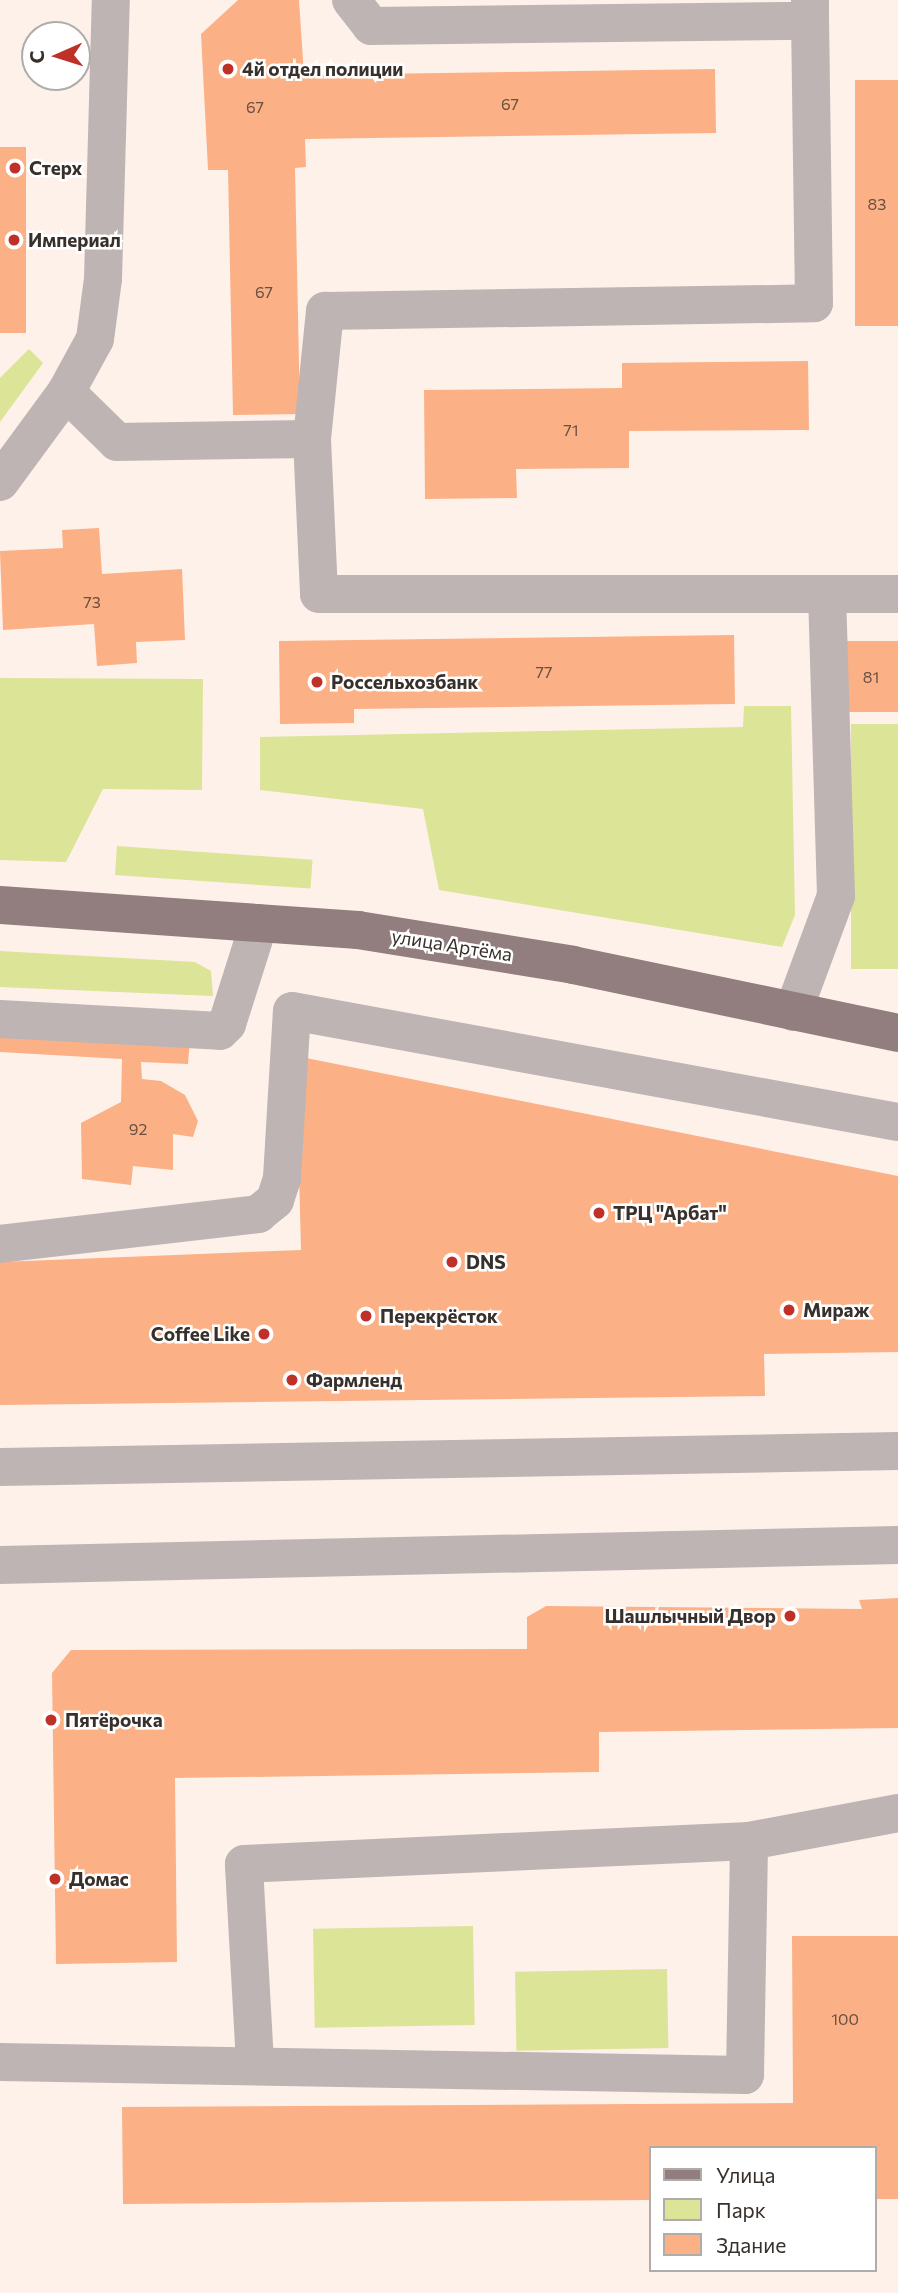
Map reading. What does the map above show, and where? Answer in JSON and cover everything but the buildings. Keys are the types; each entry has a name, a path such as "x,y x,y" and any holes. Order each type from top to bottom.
{"main road":[{"name":"улица Артёма","path":"0,905 358,930 554,962 898,1033"}],"street":[{"path":"0,482 66,392 95,339 103,278 111,0"},
{"path":"351,0 371,26 810,10 814,303 325,311 312,439 319,594 898,594"},
{"path":"66,392 117,442 312,439"},
{"path":"793,1012 836,896 827,595"},
{"path":"0,1019 220,1031 226,1024 259,923"},
{"path":"0,1244 258,1214 275,1200 282,1178 292,1011 898,1122"},
{"path":"0,1467 898,1451"},
{"path":"0,1565 898,1545"},
{"path":"255,2063 244,1864 749,1841 898,1813"},
{"path":"0,2062 255,2063 745,2075 749,1841"}],"green space":[{"path":"29,349 43,363 0,422 0,378"},
{"path":"0,678 203,679 202,790 103,789 66,862 0,860"},
{"path":"744,706 791,706 795,915 782,947 439,890 423,809 260,790 260,737 743,727"},
{"path":"851,724 898,724 898,969 851,969"},
{"path":"117,846 313,860 310,889 115,875"},
{"path":"0,951 195,962 211,971 213,996 0,987"},
{"path":"473,1926 475,2025 315,2028 313,1929"},
{"path":"667,1969 668,2048 516,2051 515,1972"}],"place":[{"name":"4й отдел полиции","path":"228,69"},
{"name":"Стерх","path":"15,168"},
{"name":"Империал","path":"14,240"},
{"name":"Россельхозбанк","path":"317,682"},
{"name":"ТРЦ \"Арбат\"","path":"599,1213"},
{"name":"DNS","path":"452,1262"},
{"name":"Мираж","path":"789,1310"},
{"name":"Перекрёсток","path":"366,1316"},
{"name":"Coffee Like","path":"264,1334"},
{"name":"Фармленд","path":"292,1380"},
{"name":"Шашлычный Двор","path":"790,1616"},
{"name":"Пятёрочка","path":"51,1720"},
{"name":"Домас","path":"55,1879"}]}
